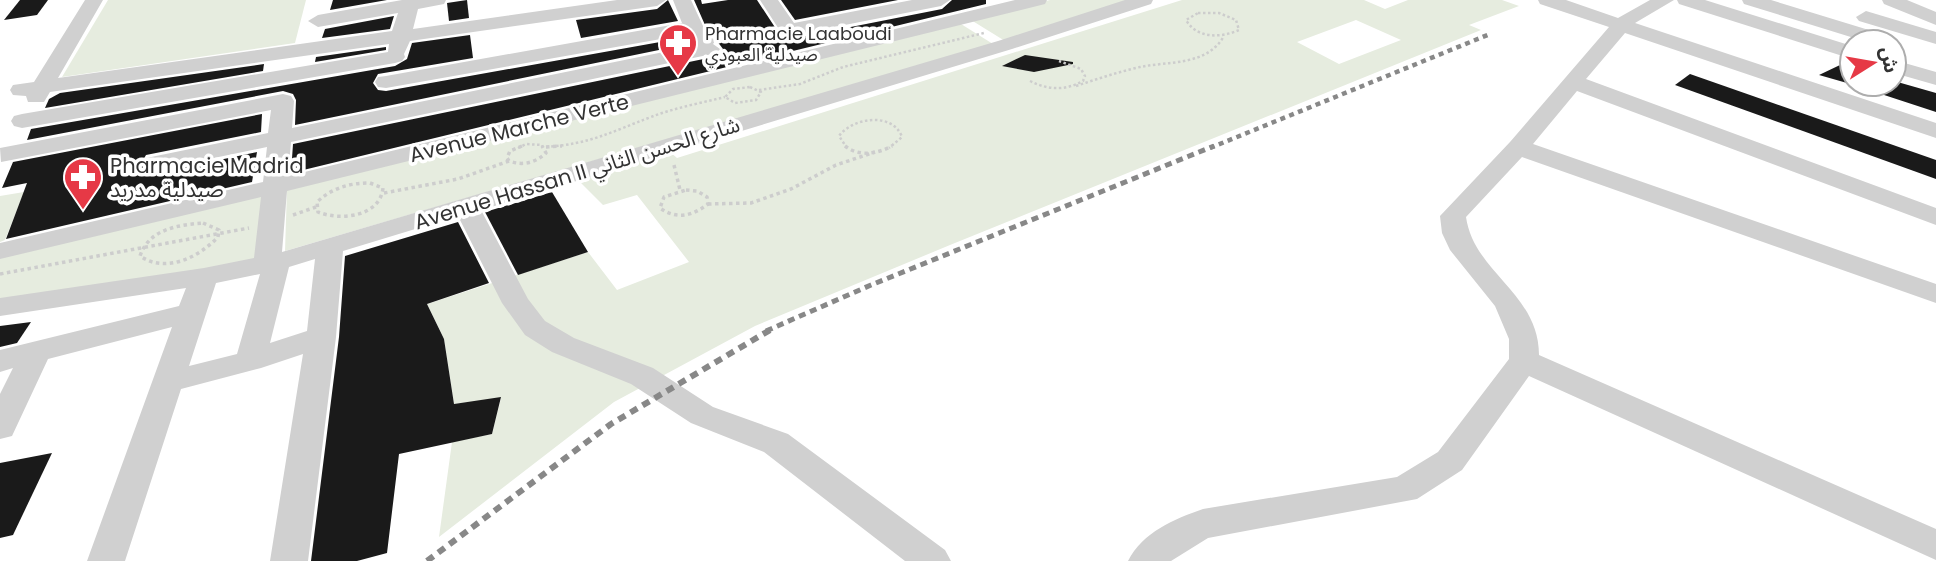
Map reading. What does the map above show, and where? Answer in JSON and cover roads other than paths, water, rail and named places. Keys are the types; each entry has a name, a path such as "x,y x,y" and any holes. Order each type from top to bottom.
{"street":[{"path":"32,88 79,0"},
{"path":"94,0 11,122 0,156 275,102"},
{"path":"311,48 321,0"},
{"path":"317,20 411,2 437,0"},
{"path":"32,88 402,36 535,8 657,0"},
{"path":"682,0 694,27 710,49 735,75"},
{"path":"769,0 789,30 942,0 963,19 1005,45"},
{"path":"856,0 896,35"},
{"name":"Avenue Marche Verte","path":"0,251 543,122 1038,0"},
{"name":"Avenue Hassan II شارع الحسن الثاني","path":"0,307 204,278 272,263 1005,45 1144,0"},
{"path":"1547,0 1936,146"},
{"path":"1576,0 1621,27 1936,131"},
{"path":"1147,561 1161,545 1182,532 1203,524 1405,489 1450,461 1524,361 1527,346 1515,313 1462,247 1452,228 1453,216 1518,147 1621,27 1665,0"},
{"path":"1686,0 1838,49"},
{"path":"1751,0 1842,28"},
{"path":"1810,0 1936,38"},
{"path":"1868,0 1936,19"},
{"path":"1893,0 1936,19"},
{"path":"369,164 386,82 411,2"},
{"path":"623,2 671,90"},
{"path":"386,82 694,27"},
{"path":"1621,27 1936,120"},
{"path":"1908,48 1936,57"},
{"path":"156,163 710,49"},
{"path":"250,361 272,263 271,223 280,136 272,76 275,53"},
{"path":"531,56 543,122"},
{"path":"11,122 395,57"},
{"path":"1908,70 1936,79"},
{"path":"1574,82 1936,217"},
{"path":"1518,147 1936,295"},
{"path":"466,206 516,303 535,328 563,345 642,376 702,415 776,443 932,561"},
{"path":"289,561 321,337 330,247"},
{"path":"106,561 204,278"},
{"path":"0,361 191,313"},
{"path":"167,382 250,361 321,337"},
{"path":"0,427 36,353"},
{"path":"1524,361 1936,545"}],"railway":[{"path":"1210,148 1490,34"},
{"path":"766,331 871,285 1214,146"},
{"path":"427,561 611,424 770,330"}],"place":[{"name":"Pharmacie Laaboudi صيدلية العبودي","path":"678,77"},
{"name":"Pharmacie Madrid صيدلية مدريد","path":"83,211"}]}
